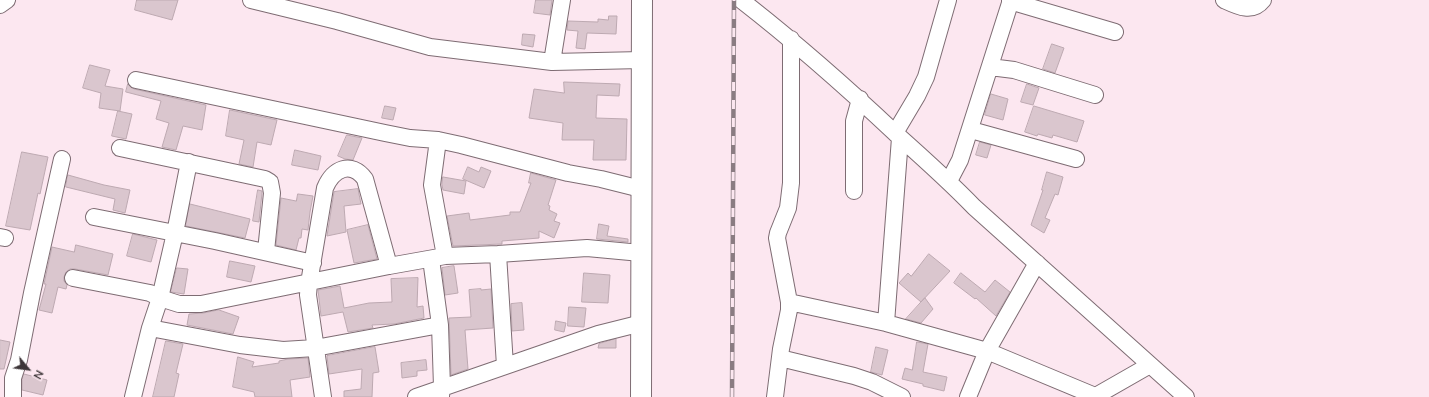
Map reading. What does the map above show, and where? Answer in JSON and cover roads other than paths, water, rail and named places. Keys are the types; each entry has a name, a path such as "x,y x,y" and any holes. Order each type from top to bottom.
{"main road":[{"path":"641,397 642,0"},
{"path":"653,397 654,0"}],"street":[{"path":"0,5 7,0"},
{"path":"252,0 337,21 430,47 552,62 642,60"},
{"path":"552,62 562,0"},
{"path":"742,0 791,39 860,99 949,181 974,207 1186,397"},
{"path":"886,323 898,135 926,77 948,0"},
{"path":"949,181 960,160 971,130 1011,0 1115,32"},
{"path":"1224,0 1239,7 1249,8 1256,6 1263,0"},
{"path":"775,397 780,358 789,310 789,302 777,238 788,208 791,183 791,39"},
{"path":"990,67 1014,70 1095,95"},
{"path":"136,80 410,138 438,140 568,173 641,188"},
{"path":"854,191 854,121 860,99"},
{"path":"971,130 1076,159"},
{"path":"438,140 432,185 438,258 442,392"},
{"path":"120,148 265,179 270,182 272,193 266,252"},
{"path":"13,397 13,378 19,360 62,159"},
{"path":"133,397 150,328 160,298 189,162"},
{"path":"323,397 308,295 325,188 332,175 343,169 350,169 356,171 366,179 389,266"},
{"path":"94,217 313,263"},
{"path":"73,278 150,293 179,304 201,304 389,266 438,258 587,248 641,253"},
{"path":"498,254 505,366"},
{"path":"968,397 987,351 1037,263"},
{"path":"789,302 886,323 987,351 1095,396 1150,365"},
{"path":"416,397 442,392 505,366 598,334 642,323"},
{"path":"150,328 247,346 283,350 315,348 440,325"},
{"path":"780,358 854,376 872,382 902,397"}],"railway":[{"path":"732,397 734,0"}]}
